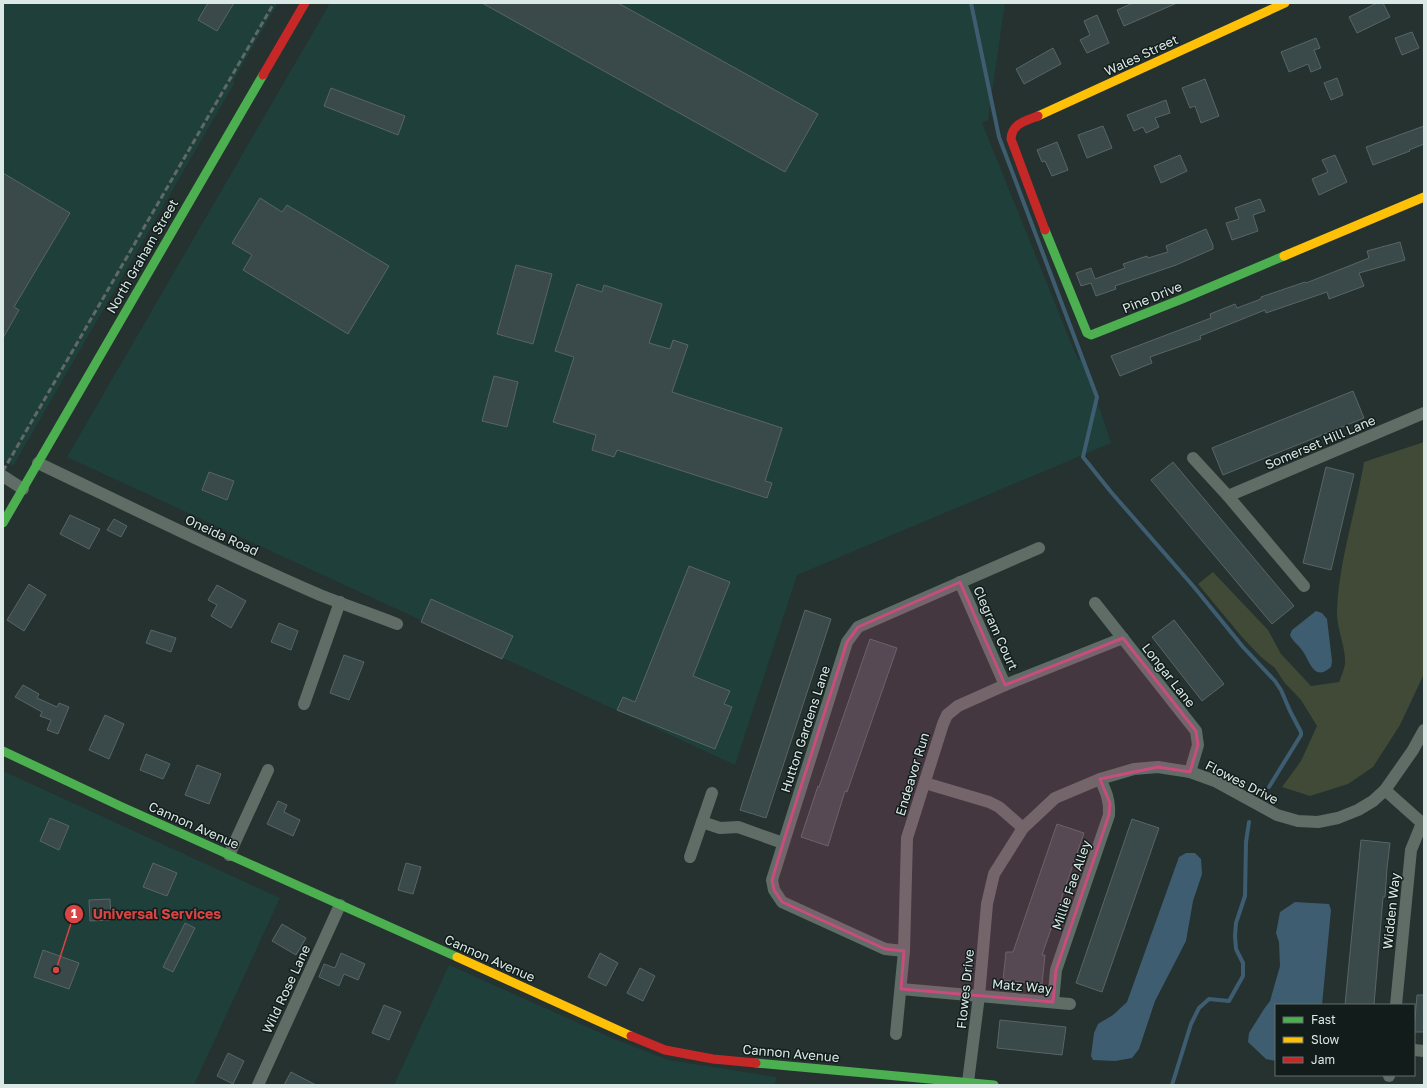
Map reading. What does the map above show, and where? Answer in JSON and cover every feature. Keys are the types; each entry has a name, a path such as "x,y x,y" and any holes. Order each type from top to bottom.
{"street":[{"name":"North Graham Street","path":"3,523 305,3"},
{"name":"Wales Street","path":"1011,132 1018,124 1061,106 1285,3"},
{"name":"Pine Drive","path":"1011,132 1011,140 1041,219 1087,333 1091,335 1182,299 1424,196"},
{"name":"Somerset Hill Lane","path":"1228,496 1424,413"},
{"path":"1193,458 1228,496 1304,586"},
{"name":"Oneida Road","path":"38,463 250,563 340,602 397,624"},
{"path":"3,476 23,489"},
{"name":"Hutton Gardens Lane","path":"904,951 885,949 782,902 774,890 772,880 847,642 852,633 858,627 1038,548"},
{"name":"Clegram Court","path":"960,582 1006,685"},
{"path":"304,704 340,602"},
{"name":"Longar Lane","path":"1095,603 1196,731 1198,745 1190,772"},
{"name":"Endeavor Run","path":"896,1034 904,951 907,838 942,724 947,715 958,706 1006,685 1123,638"},
{"name":"Flowes Drive","path":"968,1082 979,996 987,904 994,874 1023,828 1055,798 1100,779 1134,770 1158,767 1190,772 1215,781 1277,815 1298,821 1318,822 1338,818 1358,810 1373,801 1385,790 1413,750 1424,730"},
{"name":"Cannon Avenue","path":"3,751 619,1032 665,1050 713,1059 994,1085"},
{"path":"230,855 268,770"},
{"name":"Millie Fae Alley","path":"1053,1002 1056,970 1110,815 1110,803 1107,791 1100,779"},
{"path":"925,783 989,802 999,807 1023,828"},
{"path":"1385,790 1423,823"},
{"path":"690,857 712,793"},
{"path":"702,822 720,828 738,827 783,843"},
{"name":"Widden Way","path":"1396,1004 1411,850 1423,823"},
{"name":"Wild Rose Lane","path":"258,1085 340,905"},
{"name":"Matz Way","path":"900,989 1070,1004"}],"highlighted area":[{"path":"960,582 1005,685 1123,638 1196,731 1198,745 1190,772 1158,767 1100,779 1110,803 1109,815 1056,970 1053,1002 901,989 904,951 885,949 782,902 774,890 772,880 847,642 858,627"}],"shaded area":[{"path":"3,3 278,3 233,81 235,82 13,466 3,460"},
{"path":"330,3 1005,3 988,120 982,123 1078,360 1083,358 1111,443 797,575 735,765 67,457"},
{"path":"1424,442 1423,676 1400,725 1373,767 1348,784 1310,796 1282,787 1301,761 1317,726 1301,700 1284,682 1275,668 1261,657 1242,637 1198,584 1213,572 1268,630 1281,654 1311,686 1339,682 1345,664 1345,657 1337,617 1338,591 1344,554 1364,462"},
{"path":"3,771 280,898 194,1085 3,1085"},
{"path":"449,965 612,1038 668,1060 777,1077 774,1085 394,1085"}],"water":[{"path":"1316,611 1322,613 1327,619 1332,661 1331,667 1326,671 1321,672 1314,670 1290,635 1292,630"},
{"path":"1186,853 1195,853 1201,859 1202,874 1193,901 1186,941 1155,1001 1139,1049 1132,1058 1115,1061 1093,1060 1091,1056 1094,1033 1098,1024 1113,1015 1127,1002 1179,857"},
{"path":"1295,902 1329,904 1331,910 1322,1004 1275,1004 1275,1061 1266,1059 1248,1042 1249,1033 1270,1001 1280,966 1279,942 1276,933 1280,912"}],"building":[{"path":"208,3 234,3 217,31 198,20"},
{"path":"482,3 618,3 818,114 785,172"},
{"path":"1133,3 1177,3 1124,26 1117,10"},
{"path":"1377,3 1383,3 1390,17 1357,33 1349,17"},
{"path":"1097,15 1109,43 1087,53 1080,40 1090,35 1084,21"},
{"path":"1412,32 1419,48 1402,55 1395,38"},
{"path":"1316,38 1320,48 1314,50 1321,68 1311,72 1308,64 1289,72 1281,52"},
{"path":"1053,48 1061,64 1024,84 1016,69"},
{"path":"1337,78 1343,95 1331,100 1324,83"},
{"path":"1205,79 1219,116 1201,123 1195,106 1190,108 1182,88"},
{"path":"331,88 405,116 398,135 324,106"},
{"path":"1166,100 1170,113 1155,118 1159,127 1146,133 1143,127 1134,131 1127,115"},
{"path":"1103,126 1112,148 1087,158 1078,135"},
{"path":"1424,126 1424,144 1373,165 1366,147"},
{"path":"1057,142 1068,170 1052,176 1045,161 1042,162 1037,150"},
{"path":"1180,155 1187,171 1161,183 1154,166"},
{"path":"1335,155 1347,182 1319,195 1312,179 1328,172 1322,160"},
{"path":"3,173 70,213 14,307 19,310 3,338"},
{"path":"260,198 282,212 287,205 389,266 348,334 243,270 252,255 232,243"},
{"path":"1260,199 1265,211 1253,215 1258,231 1232,240 1226,223 1239,219 1235,208"},
{"path":"1206,229 1213,245 1213,249 1176,265 1115,286 1116,289 1096,296 1091,283 1081,286 1076,273 1091,268 1095,279 1125,268 1123,264 1147,256 1148,258 1168,252 1166,246"},
{"path":"1400,242 1405,260 1359,273 1364,286 1329,299 1327,292 1266,313 1265,310 1200,336 1201,339 1150,357 1152,363 1120,376 1111,356 1211,318 1210,314 1235,304 1237,308 1261,299 1261,297 1305,282 1306,283 1369,258 1367,251"},
{"path":"516,265 552,274 533,344 497,334"},
{"path":"577,284 602,292 604,285 662,304 649,343 670,349 673,340 688,345 672,392 782,428 765,481 772,483 767,498 617,450 614,457 592,450 596,435 553,422 574,357 555,351"},
{"path":"494,376 518,382 507,427 482,421"},
{"path":"1353,391 1364,418 1223,475 1212,448"},
{"path":"1173,462 1294,606 1272,624 1151,480"},
{"path":"1326,467 1354,474 1331,570 1303,563"},
{"path":"209,472 234,481 227,500 202,490"},
{"path":"70,515 100,529 89,549 60,534"},
{"path":"114,519 127,526 121,537 107,530"},
{"path":"689,566 730,582 693,676 730,691 724,704 732,707 715,749 617,710 623,697 635,702"},
{"path":"29,584 46,595 24,631 7,620"},
{"path":"217,585 246,601 231,628 211,616 217,605 208,600"},
{"path":"431,599 513,636 502,659 421,622"},
{"path":"805,610 831,619 766,818 740,810"},
{"path":"1174,620 1224,684 1202,701 1152,637"},
{"path":"279,623 298,631 291,650 271,642"},
{"path":"151,630 176,638 171,652 146,643"},
{"path":"870,639 897,648 847,792 845,791 828,846 801,837"},
{"path":"344,655 364,662 349,700 330,693"},
{"path":"23,685 39,694 37,698 57,707 59,703 69,707 58,734 47,730 51,720 40,716 42,712 15,697"},
{"path":"105,715 124,724 109,759 89,750"},
{"path":"146,754 170,764 163,779 140,770"},
{"path":"197,765 221,774 209,804 185,795"},
{"path":"278,801 287,805 284,812 300,820 293,836 267,824"},
{"path":"50,818 69,826 59,850 40,841"},
{"path":"1132,819 1159,828 1102,992 1076,983"},
{"path":"1057,824 1084,833 1042,955 1045,955 1042,984 1003,980 1006,952 1013,952"},
{"path":"1361,840 1390,843 1385,897 1383,897 1374,1004 1345,1004"},
{"path":"153,863 177,873 167,896 143,887"},
{"path":"406,863 421,867 413,894 398,890"},
{"path":"110,899 111,920 90,921 89,900"},
{"path":"185,923 195,928 173,972 163,967"},
{"path":"282,924 306,938 296,955 272,941"},
{"path":"43,950 79,963 69,989 34,977"},
{"path":"341,953 365,964 358,980 344,974 339,986 319,977 324,964 335,968"},
{"path":"600,953 618,963 606,986 588,977"},
{"path":"640,968 655,976 643,1001 627,993"},
{"path":"1417,995 1424,995 1424,1032 1415,1032"},
{"path":"384,1005 401,1012 389,1040 372,1033"},
{"path":"1000,1020 1066,1027 1062,1055 997,1048"},
{"path":"228,1053 244,1061 233,1084 217,1076"},
{"path":"291,1072 316,1085 284,1085"}],"waterway":[{"path":"971,3 999,137 1097,397 1083,457 1111,492 1194,587 1243,647 1275,681 1281,690 1301,732 1301,735 1269,787"},
{"path":"1172,1085 1191,1024 1199,1008 1209,999 1229,1001 1243,976 1243,963 1236,949 1235,936 1236,923 1245,896 1246,842 1249,822"}],"railway":[{"path":"3,471 274,3"}],"traffic: fast":[{"path":"3,523 263,75"},
{"path":"1045,230 1087,333 1091,335 1284,256"},
{"path":"3,751 120,806 457,957"},
{"path":"756,1063 994,1085"}],"traffic: slow":[{"path":"1038,116 1285,3"},
{"path":"1284,256 1424,197"},
{"path":"457,957 631,1036"}],"traffic: jam":[{"path":"263,75 305,3"},
{"path":"1038,116 1020,123 1014,129 1011,139 1045,230"},
{"path":"631,1036 665,1050 713,1059 756,1063"}],"place":[{"name":"Universal Services","path":"56,970"}]}
